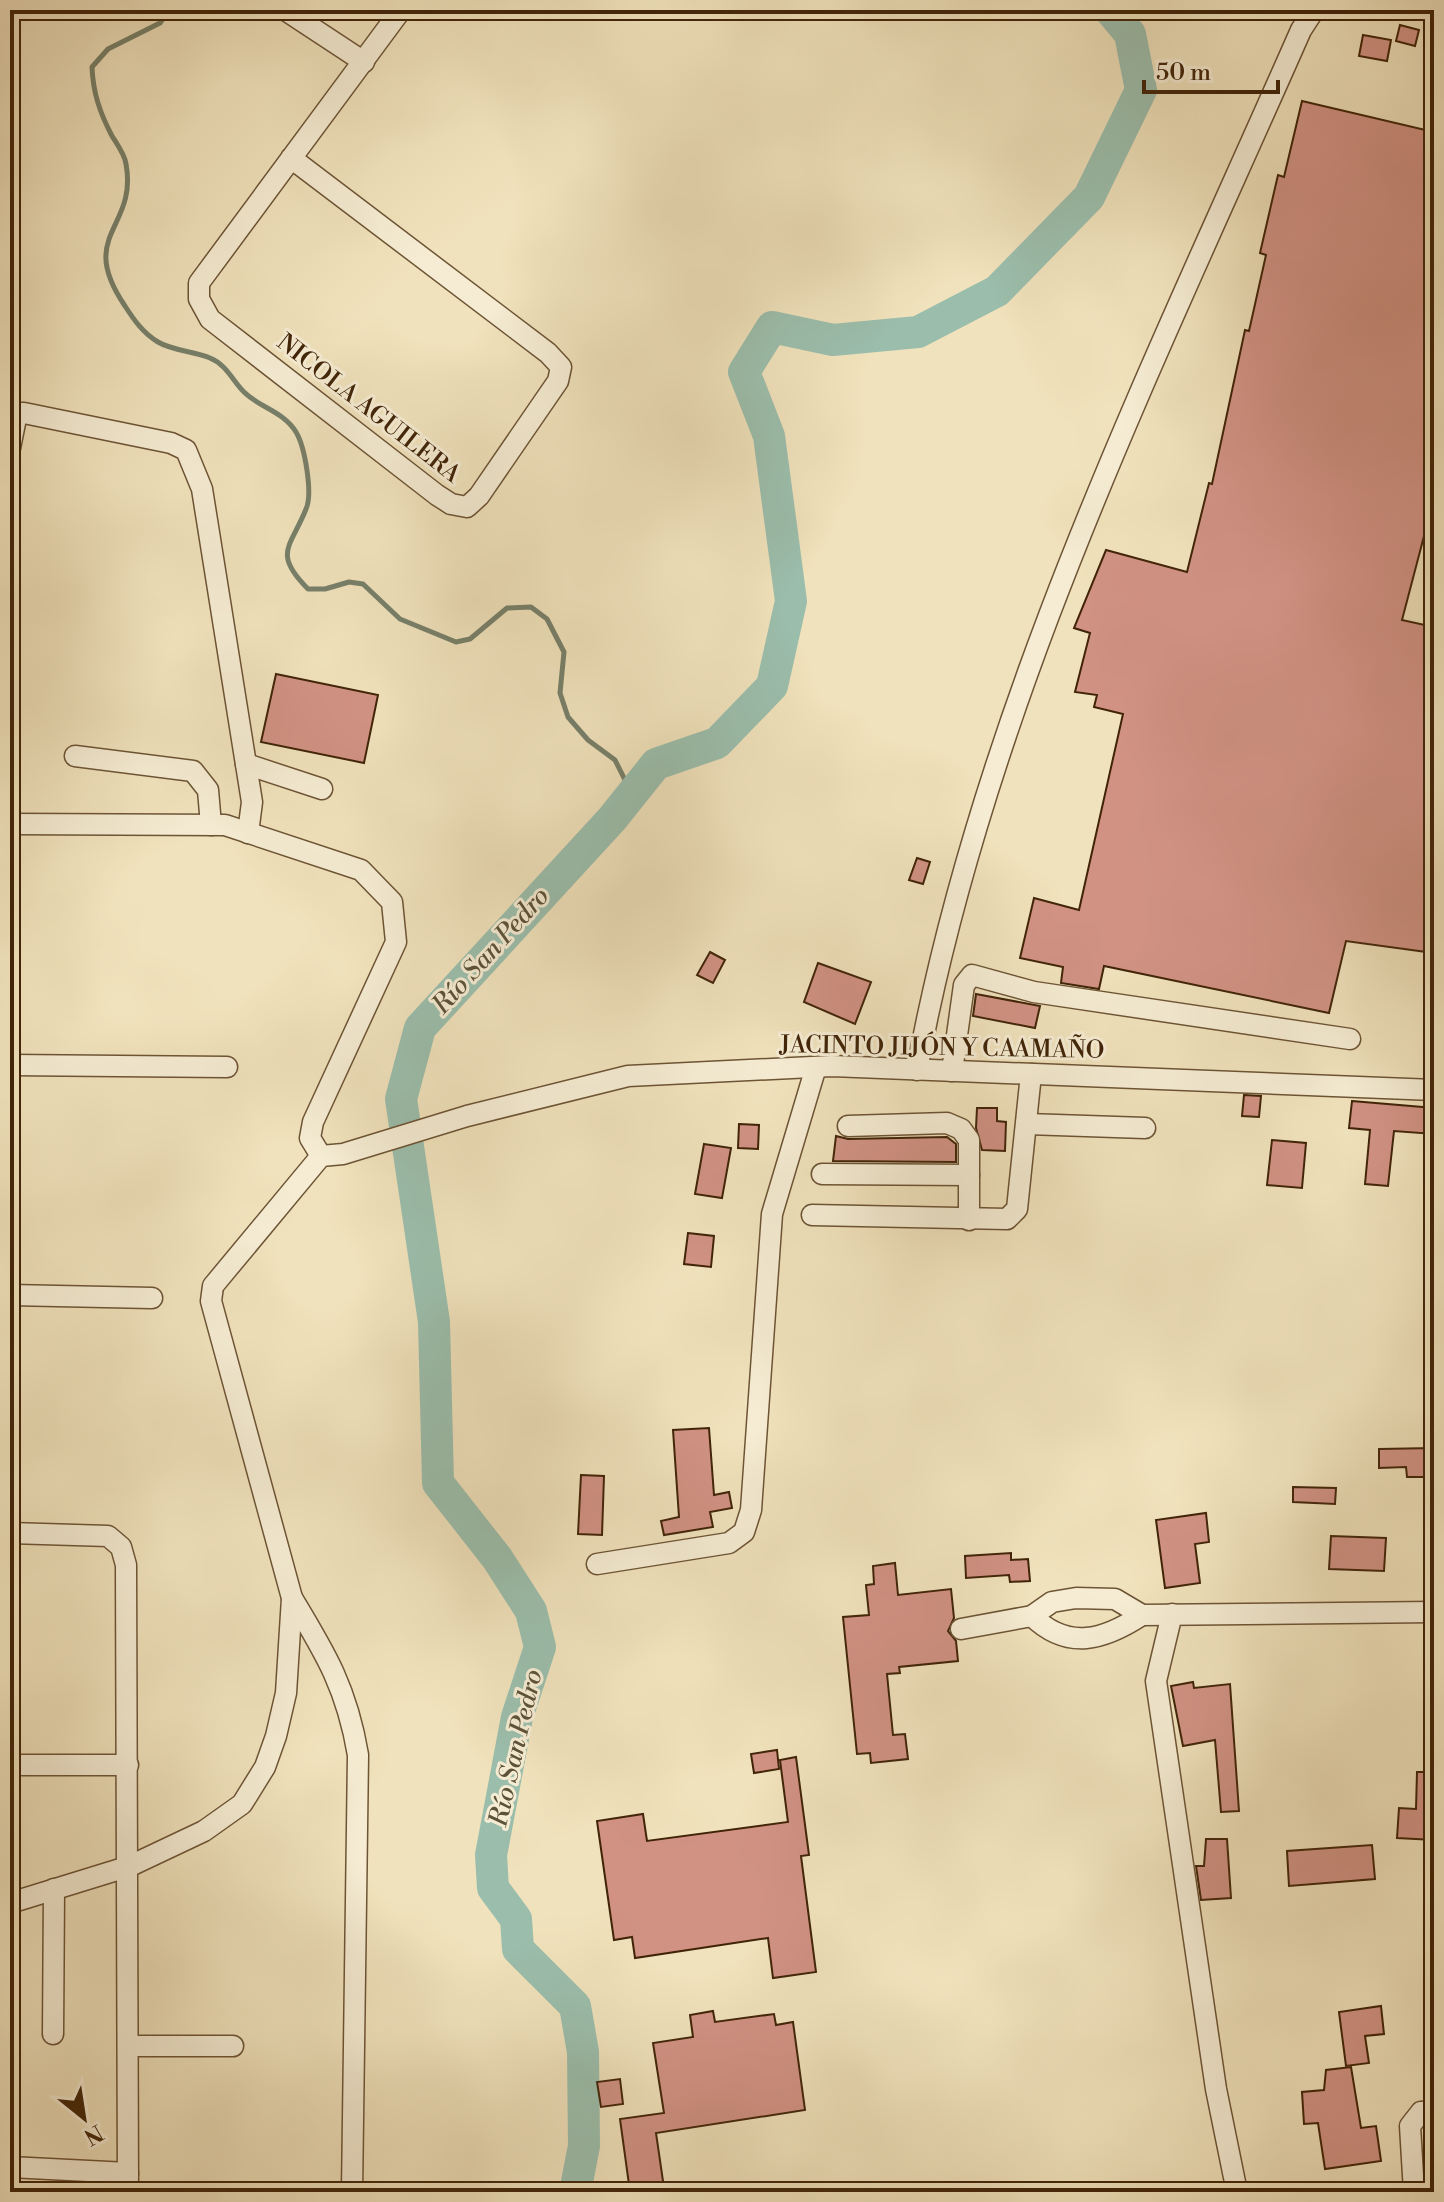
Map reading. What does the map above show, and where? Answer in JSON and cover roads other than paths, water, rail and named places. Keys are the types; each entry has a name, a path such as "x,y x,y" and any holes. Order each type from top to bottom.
{"street":[{"path":"285,10 364,62"},
{"path":"294,154 401,10"},
{"path":"917,1070 943,939 1072,550 1301,30 1314,10"},
{"name":"NICOLA AGUILERA","path":"294,154 548,353 561,367 558,381 479,496 467,507 451,504 437,495 210,319 199,299 199,283 294,154"},
{"path":"10,448 14,419 17,413 24,413 171,443 186,450 202,489 252,802 248,833"},
{"path":"75,756 193,771 208,790 211,825"},
{"path":"246,764 322,789"},
{"path":"10,824 211,825 248,833 361,870 392,902 396,942 313,1122 310,1138 321,1156 218,1278 213,1286 211,1301 292,1598 333,1666 351,1710 358,1755 352,2192"},
{"path":"952,1071 964,985 972,975 1034,992 1350,1039"},
{"path":"10,1065 227,1067"},
{"path":"597,1564 729,1543 744,1532 751,1510 772,1214 816,1067"},
{"name":"JACINTO JIJÓN Y CAAMAÑO","path":"321,1156 343,1154 467,1116 628,1076 816,1067 1434,1090"},
{"path":"812,1215 1007,1219 1017,1209 1031,1074"},
{"path":"848,1126 947,1123 961,1129 969,1140 969,1220"},
{"path":"1027,1124 1145,1128"},
{"path":"822,1174 969,1175"},
{"path":"10,1295 152,1298"},
{"path":"10,1533 108,1536 121,1547 126,1565 130,1866 128,2182 10,2167"},
{"path":"961,1629 1032,1616 1052,1602 1103,1597 1125,1603 1142,1615"},
{"path":"10,1903 130,1866 204,1831 242,1804 265,1767 286,1693 292,1598"},
{"path":"1032,1616 1050,1633 1073,1639 1096,1637 1124,1627 1142,1615 1426,1609 1434,1612"},
{"path":"1172,1614 1156,1681 1216,2089 1237,2192"},
{"path":"10,1765 128,1765"},
{"path":"53,2034 54,1889"},
{"path":"129,2046 233,2046"},
{"path":"1414,2192 1410,2126 1421,2112 1434,2111"}],"waterway":[{"path":"169,10 160,23 108,49 92,67 101,111 126,164 124,203 107,247 106,263 111,282 125,306 139,326 164,345 216,361 244,392 285,419 296,432 305,459 309,493 306,509 288,550 288,558 290,567 308,589 325,589 349,582 363,584 400,619 456,642 470,639 507,608 531,607 547,619 564,652 560,693 568,717 588,740 615,760 632,794"},
{"name":"Río San Pedro","path":"575,2192 584,2146 583,2052 575,2006 518,1949 516,1919 493,1888 491,1855 517,1717 540,1647 531,1611 497,1558 438,1483 434,1322 401,1099 420,1028 612,819 656,764 717,743 772,686 791,601 769,436 744,372 772,327 833,340 918,332 997,291 1089,197 1141,90 1130,34 1110,10"}]}
